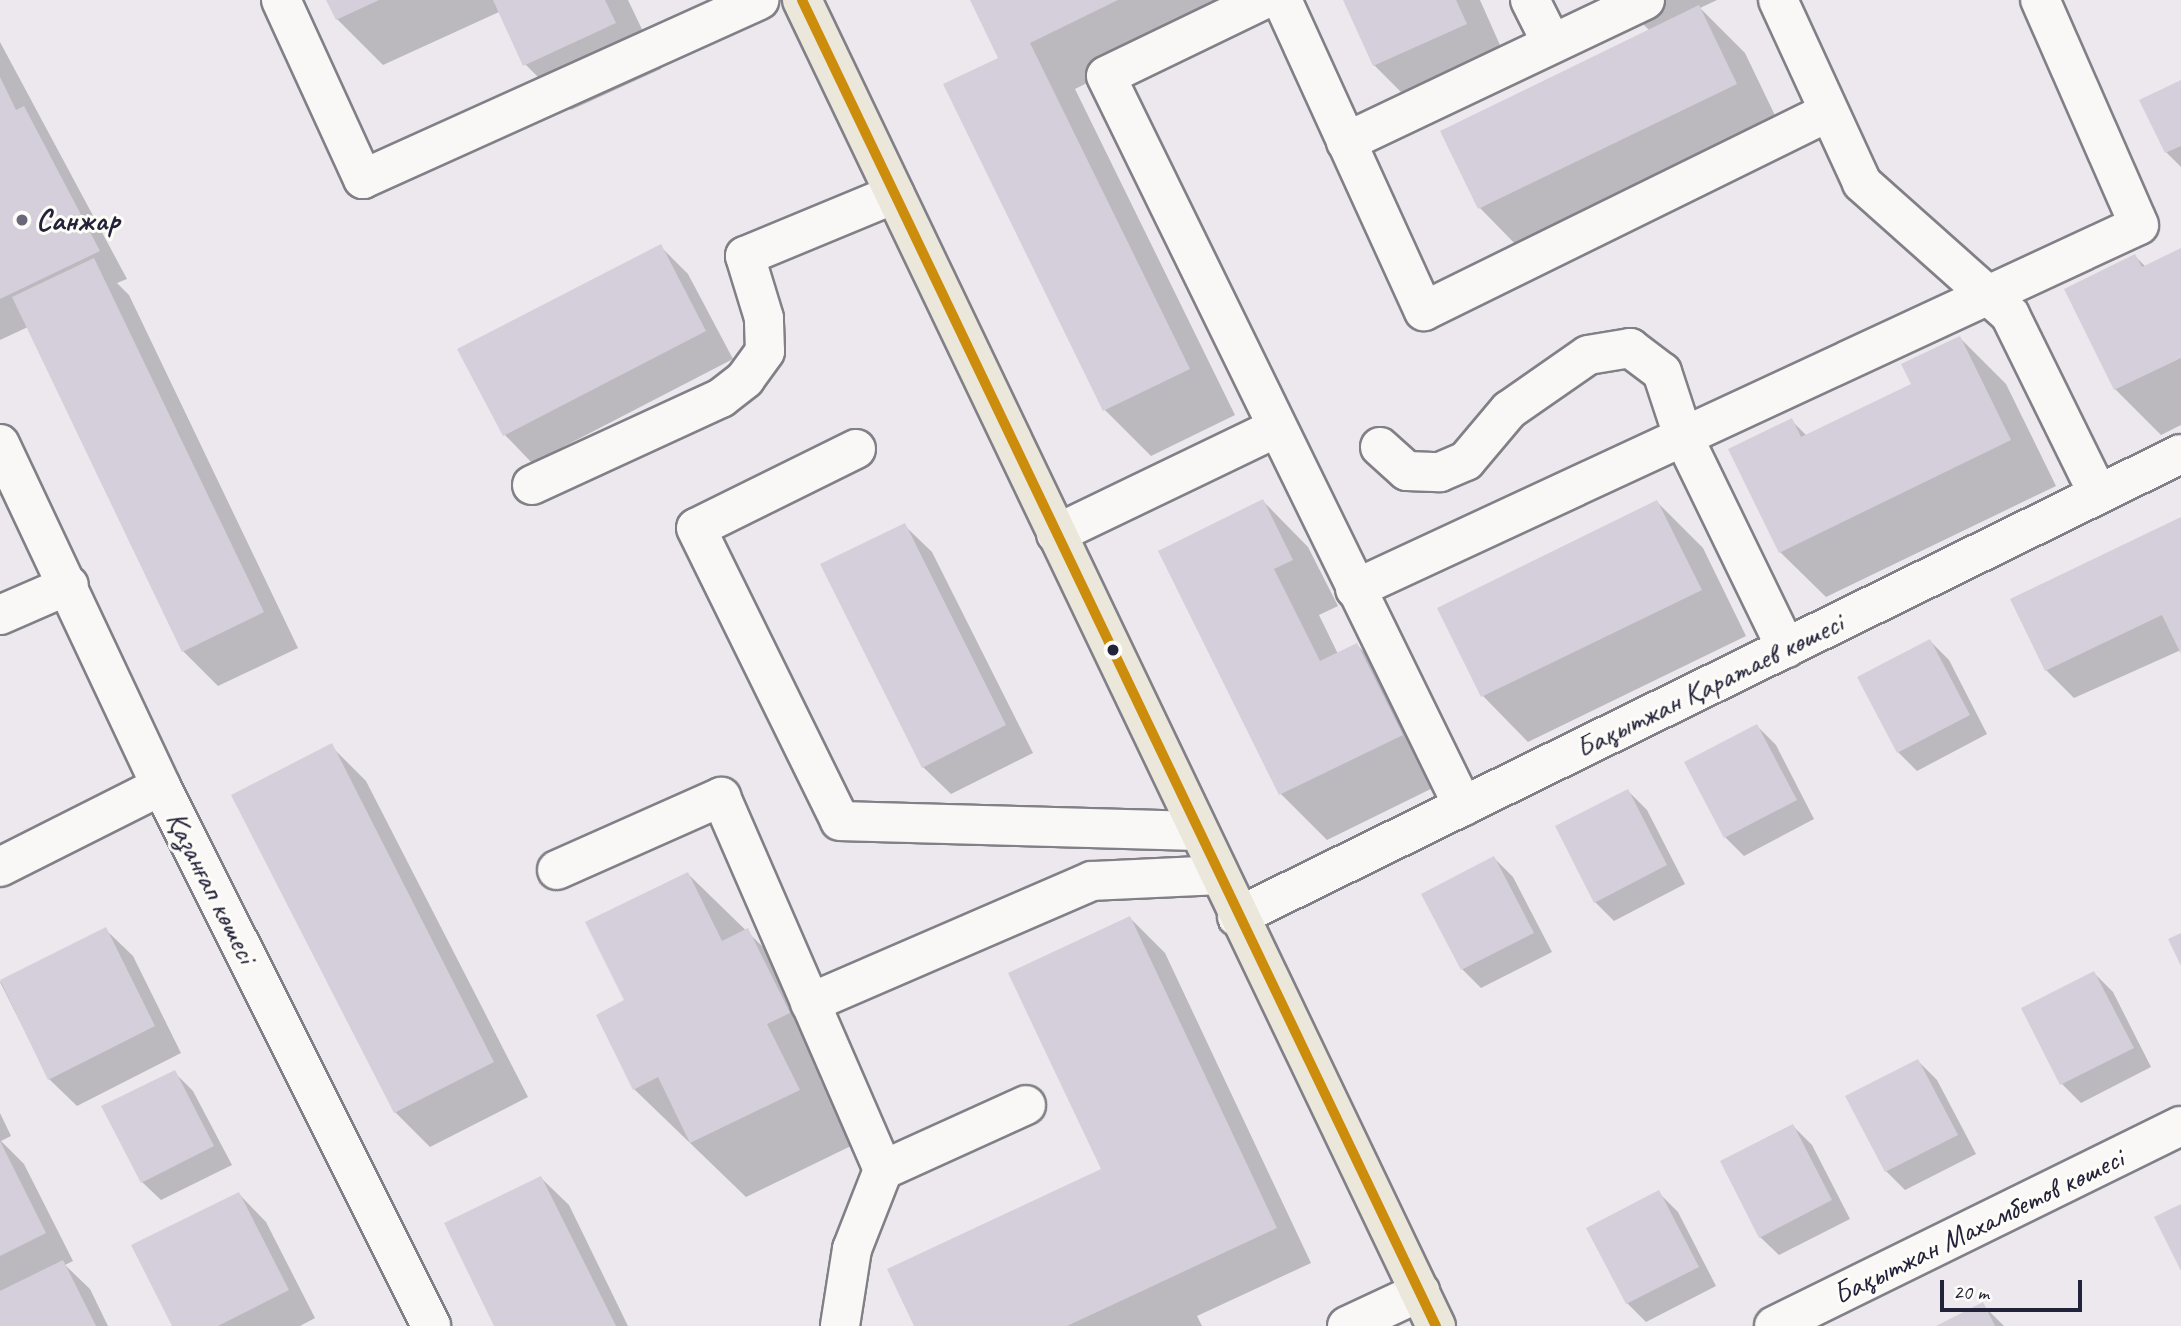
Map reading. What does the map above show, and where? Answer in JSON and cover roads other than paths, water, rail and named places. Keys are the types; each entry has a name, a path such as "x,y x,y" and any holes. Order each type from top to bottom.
{"main road":[{"path":"802,0 1237,917 1436,1326"}],"street":[{"path":"281,0 363,179 760,0"},
{"path":"1263,0 1106,76 1463,806"},
{"path":"1282,0 1424,311 1829,112"},
{"path":"1530,0 1552,44"},
{"path":"1346,142 1645,0"},
{"path":"1778,0 1862,183 2010,315 2098,494"},
{"path":"1355,589 2139,225 2040,0"},
{"path":"532,485 721,398 745,379 765,351 764,318 745,256 895,194"},
{"path":"1380,447 1407,471 1440,472 1466,461 1509,410 1588,355 1630,348 1662,372 1684,436 1786,648"},
{"path":"1056,534 1276,428"},
{"name":"Қазанғап көшесі","path":"0,444 69,585 161,786 431,1326"},
{"path":"856,449 696,528 840,821 1196,831"},
{"name":"Бақытжан Қаратаев көшесі","path":"1237,917 2181,454"},
{"path":"0,615 69,585"},
{"path":"0,866 161,786"},
{"path":"556,870 721,797 883,1170"},
{"path":"810,1003 1092,881 1218,876"},
{"path":"840,1326 852,1249 883,1170 1026,1105"},
{"name":"Бақытжан Махамбетов көшесі","path":"1774,1326 2181,1126"},
{"path":"1347,1326 1420,1292"}],"place":[{"name":"Санжар","path":"22,220"}]}
